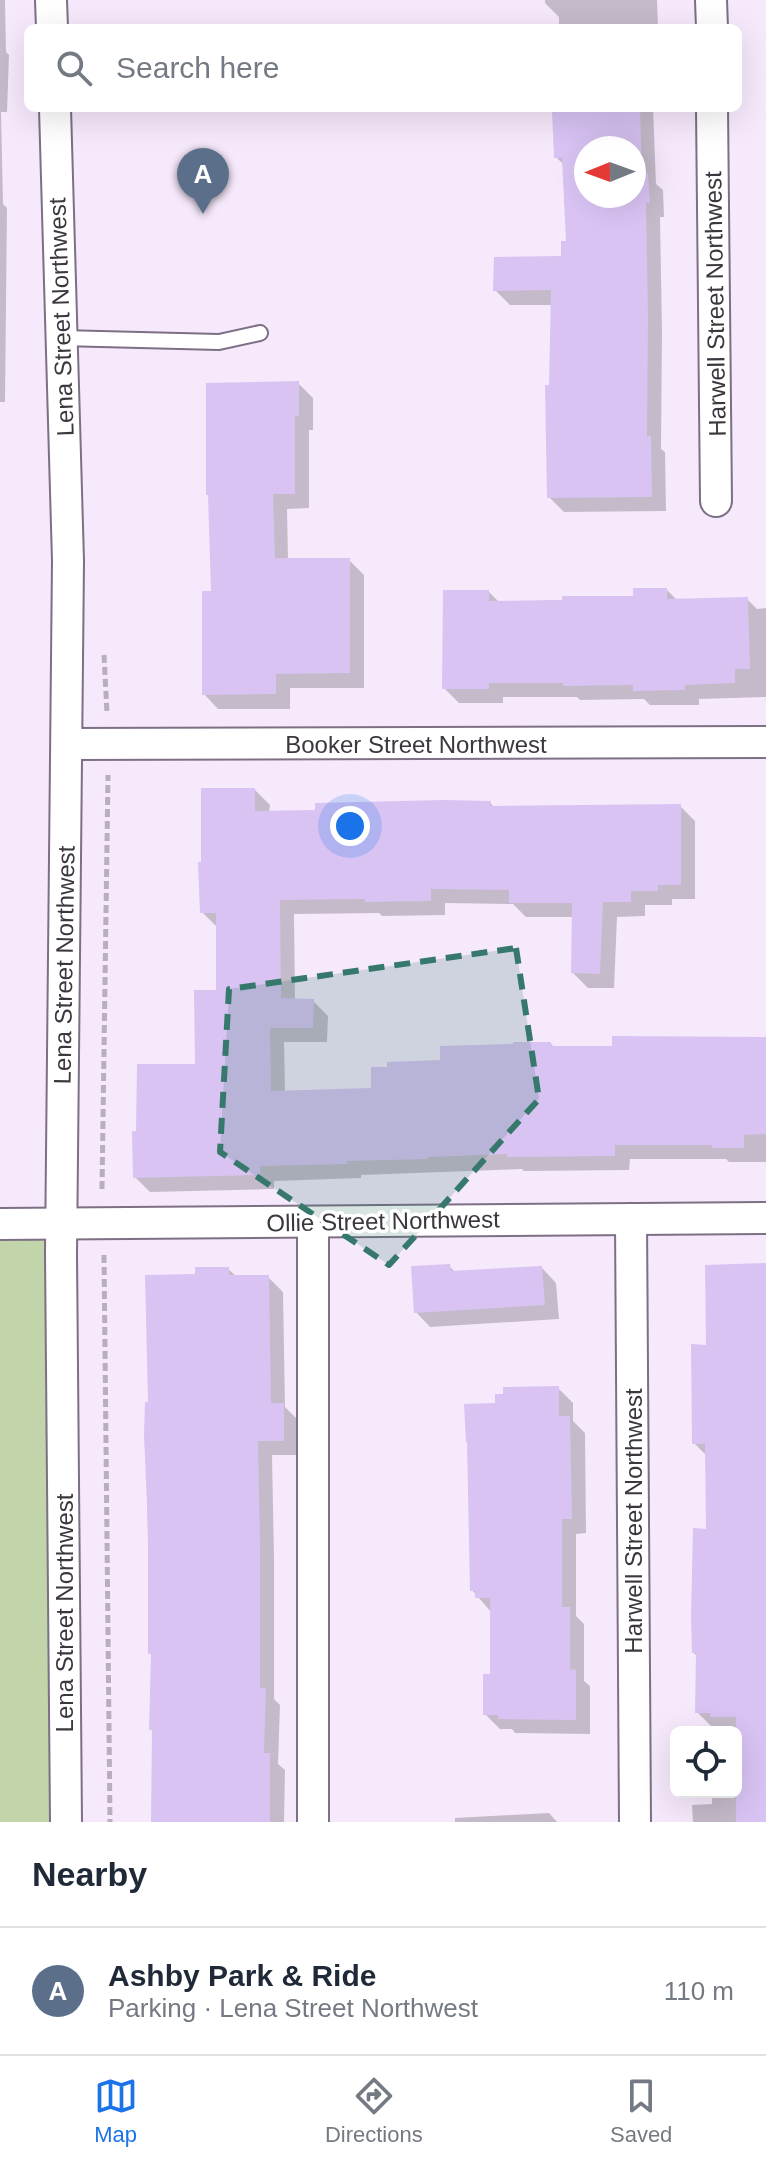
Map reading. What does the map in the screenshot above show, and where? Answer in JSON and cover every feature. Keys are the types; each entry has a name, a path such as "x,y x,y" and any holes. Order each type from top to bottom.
{"street":[{"path":"51,0 52,24"},
{"path":"711,0 712,24"},
{"name":"Lena Street Northwest","path":"55,112 68,561 61,1223 66,1822"},
{"name":"Harwell Street Northwest","path":"712,112 716,501"},
{"name":"Booker Street Northwest","path":"67,744 766,742"},
{"name":"Ollie Street Northwest","path":"0,1224 766,1218"},
{"name":"Harwell Street Northwest","path":"631,1219 635,1822"},
{"path":"313,1222 313,1822"}],"lane":[{"path":"61,338 219,342 260,333"}],"path":[{"path":"102,1196 108,779"},
{"path":"104,1254 110,1822"}],"highlighted area":[{"path":"516,948 539,1099 389,1265 220,1152 229,989"}],"green space":[{"path":"51,1219 51,1822 0,1822 0,1220"}],"building":[{"path":"552,112 640,112 641,136 574,136 574,208 646,208 646,203 647,436 651,436 652,497 547,498 545,385 549,385 551,290 493,291 494,257 561,256 561,241 566,241 562,158 554,158"},
{"path":"648,173 650,203 646,203"},
{"path":"299,381 299,416 295,416 295,494 273,494 275,558 350,558 350,673 276,674 276,694 202,695 202,591 211,591 206,495 206,383"},
{"path":"633,588 667,588 667,599 748,597 750,669 735,669 735,683 685,685 685,690 633,691 633,685 563,686 563,683 489,683 489,689 442,689 443,590 489,590 489,601 562,600 562,596 633,596"},
{"path":"201,788 255,788 255,811 315,810 315,803 444,800 491,801 490,806 681,804 681,885 658,885 658,891 631,891 631,902 603,902 600,974 571,973 572,903 509,903 509,890 431,889 431,901 280,900 281,998 314,999 313,1028 270,1028 271,1091 371,1088 371,1067 387,1067 387,1062 440,1060 440,1046 551,1042 551,1046 612,1046 612,1036 766,1037 766,1134 744,1135 744,1148 615,1145 615,1156 507,1157 507,1154 428,1157 347,1161 347,1164 260,1166 260,1175 133,1178 132,1131 136,1131 137,1064 195,1064 194,990 216,990 216,913 200,913 198,862 201,862"},
{"path":"766,1263 766,1822 736,1822 736,1798 742,1798 742,1726 736,1726 736,1717 710,1717 710,1713 695,1713 696,1653 692,1653 691,1617 693,1528 706,1529 705,1444 692,1444 691,1344 706,1345 705,1265"},
{"path":"450,1264 451,1271 542,1266 545,1305 414,1313 411,1266"},
{"path":"195,1267 229,1267 229,1275 269,1275 271,1403 284,1403 284,1441 258,1441 260,1688 266,1688 264,1753 270,1753 270,1822 151,1822 151,1654 148,1654 144,1435 145,1402 148,1402 145,1275 195,1274"},
{"path":"559,1386 559,1416 570,1416 572,1519 562,1519 562,1607 570,1607 570,1669 576,1670 576,1720 498,1719 498,1715 483,1715 483,1674 490,1674 490,1598 475,1598 475,1591 470,1591 464,1404 495,1403 495,1394 503,1394 503,1387"}],"place":[{"name":"Ashby Park & Ride","path":"203,214"}]}
